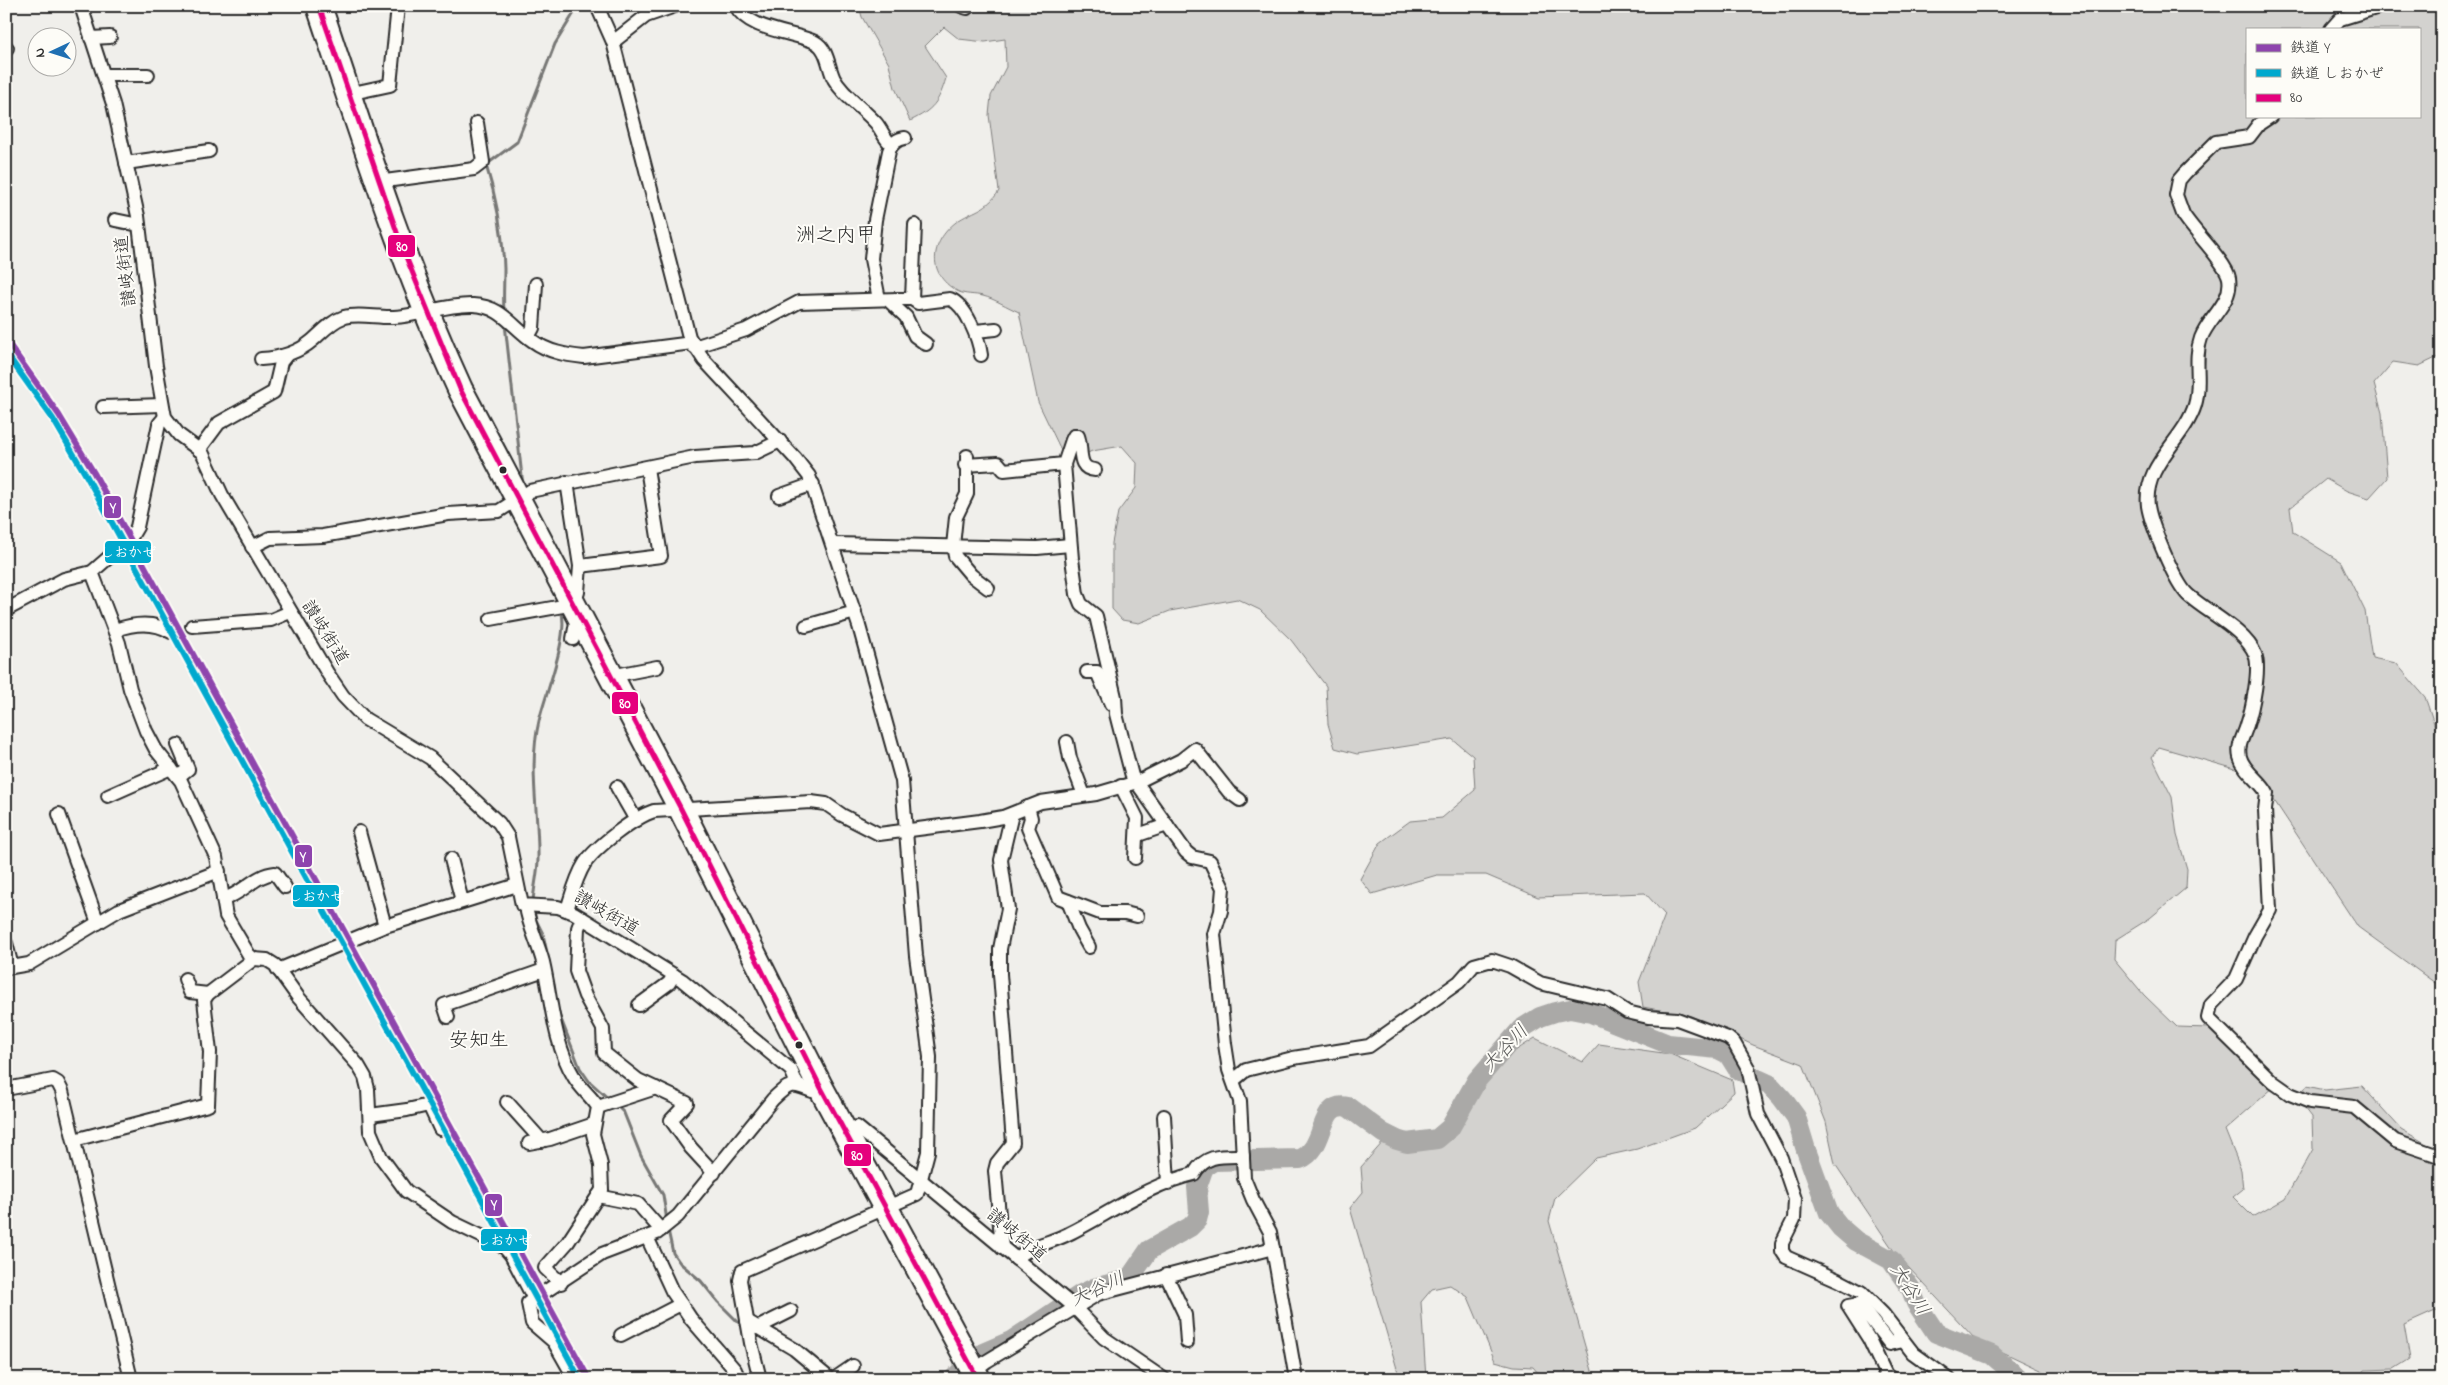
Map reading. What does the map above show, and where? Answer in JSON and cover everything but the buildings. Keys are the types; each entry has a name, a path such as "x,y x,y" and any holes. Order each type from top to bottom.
{"highway":[{"path":"319,6 378,182 425,311 460,389 681,809 820,1086 972,1376"}],"street":[{"name":"讃岐街道","path":"81,6 113,104 139,225 163,411 179,435 200,450 222,495 252,548 328,674 354,708 378,727 430,758 499,824 508,837 522,905 526,907 558,907 567,910 674,974 791,1070 797,1084"},
{"path":"348,94 390,85 398,6"},
{"path":"597,6 613,42 636,138 644,157 670,265 693,345 780,441 813,484 855,612 902,781 916,956 930,1057 928,1152 920,1178 920,1190 917,1194 886,1209 742,1271 740,1280 752,1325 760,1379"},
{"path":"613,42 646,16 675,6"},
{"path":"736,6 739,12 747,18 778,32 816,43 823,50 834,78 840,87 876,124 892,145"},
{"path":"2332,28 2340,19 2382,6"},
{"path":"91,38 110,38"},
{"path":"104,75 148,75"},
{"path":"2269,118 2259,124 2249,137 2216,142 2185,174 2177,187 2178,203 2183,214 2227,273 2230,291 2207,327 2199,347 2198,384 2193,410 2153,472 2148,496 2148,506 2158,535 2168,560 2186,594 2241,634 2250,645 2257,661 2257,677 2251,713 2240,742 2239,756 2242,763 2267,793 2264,810 2270,910 2255,936 2236,979 2211,1005 2208,1018 2273,1082 2290,1094 2310,1102 2354,1107 2395,1141 2442,1157"},
{"path":"378,182 474,169 483,162 477,123"},
{"path":"905,138 899,138 892,145 881,188 871,259 883,299 906,317 915,336 926,344"},
{"path":"126,164 209,150"},
{"path":"115,220 139,225"},
{"path":"912,299 915,226"},
{"path":"528,337 532,328 536,284"},
{"path":"261,359 285,357 303,348 333,322 343,318 354,316 396,317 455,306 475,305 489,308 515,323 528,337 552,351 584,357 693,345 746,330 799,302 883,299 912,299 918,303 938,300 955,301 975,331 981,355"},
{"path":"975,331 996,329"},
{"path":"200,450 219,423 274,392 281,362 285,357"},
{"path":"7,607 64,579 92,572 136,533 163,411 103,406"},
{"path":"1095,470 1084,467 1078,436 1074,436 1064,464 1070,545 1077,594 1080,604 1096,616 1132,776 1186,852 1192,857 1210,861 1223,888 1221,911 1214,934 1225,1044 1241,1111 1244,1178 1252,1200 1270,1232 1296,1379"},
{"path":"252,548 270,538 323,536 448,514 499,511 519,500 530,491 695,457 755,453 780,441"},
{"path":"988,588 971,575 955,556 953,546 956,517 967,494 966,461 998,463 1004,470 1064,464"},
{"path":"580,566 661,556 647,468"},
{"path":"567,482 580,566 574,639"},
{"path":"779,496 813,484"},
{"path":"833,544 1037,548 1070,545"},
{"path":"92,572 115,630 130,688 146,732 174,773 216,857 226,916 249,955 254,959 267,960 278,970 298,997 358,1065 365,1077 370,1115 370,1132 377,1148 406,1192 452,1222 504,1247 511,1255 534,1299"},
{"path":"491,619 576,608"},
{"path":"192,626 271,620 290,612"},
{"path":"806,626 855,612"},
{"path":"115,630 137,624 166,628 171,632"},
{"path":"611,676 657,667"},
{"path":"1087,672 1097,672 1110,704 1116,707"},
{"path":"1067,742 1070,758 1084,795"},
{"path":"108,796 188,769 178,745"},
{"path":"567,910 578,878 587,861 604,844 636,820 654,811 811,802 826,804 851,820 879,834 980,821 1012,814 1041,802 1084,795 1137,782 1181,760 1195,749 1229,792 1240,800"},
{"path":"1121,786 1138,818 1135,858"},
{"path":"618,787 636,820"},
{"path":"1028,808 1031,818 1028,828 1058,897 1100,913 1125,913 1137,916"},
{"path":"59,814 98,923"},
{"path":"1002,1248 995,1171 997,1163 1013,1143 1000,974 1000,949 1008,909 1001,860 1012,814"},
{"path":"1138,835 1167,825"},
{"path":"359,832 385,926"},
{"path":"451,859 462,901"},
{"path":"6,943 9,968 29,964 130,906 219,871"},
{"path":"223,899 232,897 258,878 269,874 275,874 285,887"},
{"path":"278,970 385,926 517,885"},
{"path":"1068,901 1079,929 1089,947"},
{"path":"526,907 544,970 553,1022 561,1047 574,1078 598,1107"},
{"path":"582,918 578,928 576,971 585,996 602,1029 604,1053 638,1080 687,1103 671,1120 690,1148 714,1173"},
{"path":"74,1140 208,1105 210,1052 204,1000 208,994 254,959"},
{"path":"1234,1080 1246,1070 1369,1046 1459,982 1474,965 1492,960 1510,966 1540,983 1607,999 1627,1012 1648,1017 1677,1019 1689,1025 1722,1035 1734,1043 1748,1068 1758,1114 1772,1137 1791,1184 1796,1211 1782,1243 1782,1251 1786,1257 1861,1292 1883,1314 1913,1354 1949,1379"},
{"path":"448,1017 444,1005 544,970"},
{"path":"639,1005 669,983 674,974"},
{"path":"186,979 190,992 208,994"},
{"path":"6,1090 44,1080 53,1080 58,1083 74,1140 131,1379"},
{"path":"575,1379 554,1342 532,1323 528,1303 561,1283 602,1254 648,1237 661,1230 678,1216 773,1099 787,1086 797,1084 812,1091 820,1086"},
{"path":"598,1107 656,1088"},
{"path":"507,1102 535,1142 594,1124"},
{"path":"370,1115 429,1105 440,1129"},
{"path":"561,1283 545,1268 568,1242 586,1211 598,1196 603,1184 593,1134 598,1107"},
{"path":"1164,1116 1168,1183"},
{"name":"讃岐街道","path":"844,1130 857,1127 1070,1304 1104,1338 1164,1379"},
{"path":"1016,1259 1028,1249 1060,1238 1108,1214 1147,1191 1194,1174 1199,1166 1211,1157 1243,1156"},
{"path":"598,1196 638,1204 661,1230"},
{"path":"648,1237 672,1291 691,1319 735,1370 739,1379"},
{"path":"972,1376 1070,1304 1166,1275 1273,1248"},
{"path":"1166,1275 1185,1315 1187,1342"},
{"path":"621,1335 681,1304"},
{"path":"1892,1379 1886,1375 1869,1339 1848,1306 1850,1304 1859,1304 1890,1344 1903,1340"},
{"path":"752,1325 791,1311"},
{"path":"752,1325 794,1349 832,1379 854,1366"}],"shaded area":[{"path":"859,6 2442,6 2442,355 2419,366 2393,362 2374,384 2382,413 2387,478 2369,498 2347,491 2326,479 2290,508 2293,532 2341,562 2365,611 2372,658 2396,663 2425,697 2442,747 2442,988 2358,927 2262,782 2239,770 2159,747 2152,757 2172,797 2177,835 2187,869 2186,888 2150,918 2115,940 2114,959 2144,995 2177,1027 2209,1028 2274,1087 2225,1130 2241,1170 2243,1189 2233,1197 2253,1217 2285,1199 2313,1149 2312,1117 2298,1099 2307,1086 2325,1090 2362,1086 2401,1129 2442,1153 2442,1308 2404,1325 2410,1359 2394,1369 2365,1370 2359,1379 2060,1379 1975,1339 1896,1254 1835,1164 1826,1122 1803,1064 1753,1045 1691,1016 1643,1007 1639,982 1665,915 1645,893 1538,897 1486,875 1437,875 1372,894 1360,879 1380,843 1410,821 1442,818 1475,790 1473,756 1452,739 1357,754 1335,748 1328,724 1326,686 1291,640 1260,610 1237,599 1170,611 1139,623 1122,620 1112,609 1112,543 1118,512 1136,488 1137,463 1122,446 1092,451 1075,459 1061,450 1038,402 1019,312 988,297 957,291 947,284 936,266 938,246 942,237 959,220 990,202 999,191 989,115 991,96 1006,67 1005,39 985,42 959,39 944,27 925,46 946,78 938,99 930,109 910,121 895,88 889,64 862,17"},
{"path":"1535,1038 1583,1062 1599,1044 1670,1054 1732,1080 1734,1092 1695,1128 1637,1149 1596,1158 1555,1198 1549,1221 1593,1374 1671,1379 1543,1379 1533,1367 1514,1366 1495,1361 1468,1297 1450,1285 1432,1289 1421,1302 1426,1379 1400,1379 1350,1208 1363,1192 1361,1167 1384,1141 1402,1146 1429,1148 1447,1139 1462,1118 1480,1084 1489,1072 1508,1056"}],"waterway":[{"path":"504,312 504,269 501,230 486,165 517,142 555,44 574,13 575,6"},
{"path":"505,324 523,486"},
{"path":"533,901 538,859 534,756 539,721 560,649 563,621 561,610"},
{"path":"534,910 536,920 543,934 554,986"},
{"name":"大谷川","path":"983,1353 1011,1341 1081,1294 1094,1288 1129,1279 1149,1250 1190,1227 1197,1220 1199,1212 1197,1187 1204,1167 1214,1161 1300,1159 1309,1153 1315,1145 1327,1117 1331,1111 1338,1107 1348,1107 1383,1133 1397,1140 1407,1143 1437,1139 1450,1128 1477,1080 1521,1029 1540,1017 1570,1009 1591,1013 1668,1044 1718,1049 1728,1054 1738,1070 1769,1084 1796,1117 1829,1213 1841,1228 1856,1241 1891,1260 1911,1289 1916,1303 1936,1333 1992,1355 2020,1379"},
{"path":"559,1014 580,1068 589,1081 609,1099"},
{"path":"616,1105 624,1113 641,1156 663,1195 667,1221"},
{"path":"668,1230 673,1253 680,1263 701,1281 718,1302 743,1327"},
{"name":"大谷川","path":"953,1379 966,1366"}],"rail line":[{"name":"Y","path":"6,340 59,415 94,473 589,1379"},
{"name":"しおかぜ","path":"6,353 53,419 87,477 580,1379"}],"transit line":[{"name":"80","path":"319,6 402,247 460,389 681,809 820,1086 978,1379"}],"district":[{"name":"洲之内甲","path":"836,236"},
{"name":"安知生","path":"479,1041"}]}
